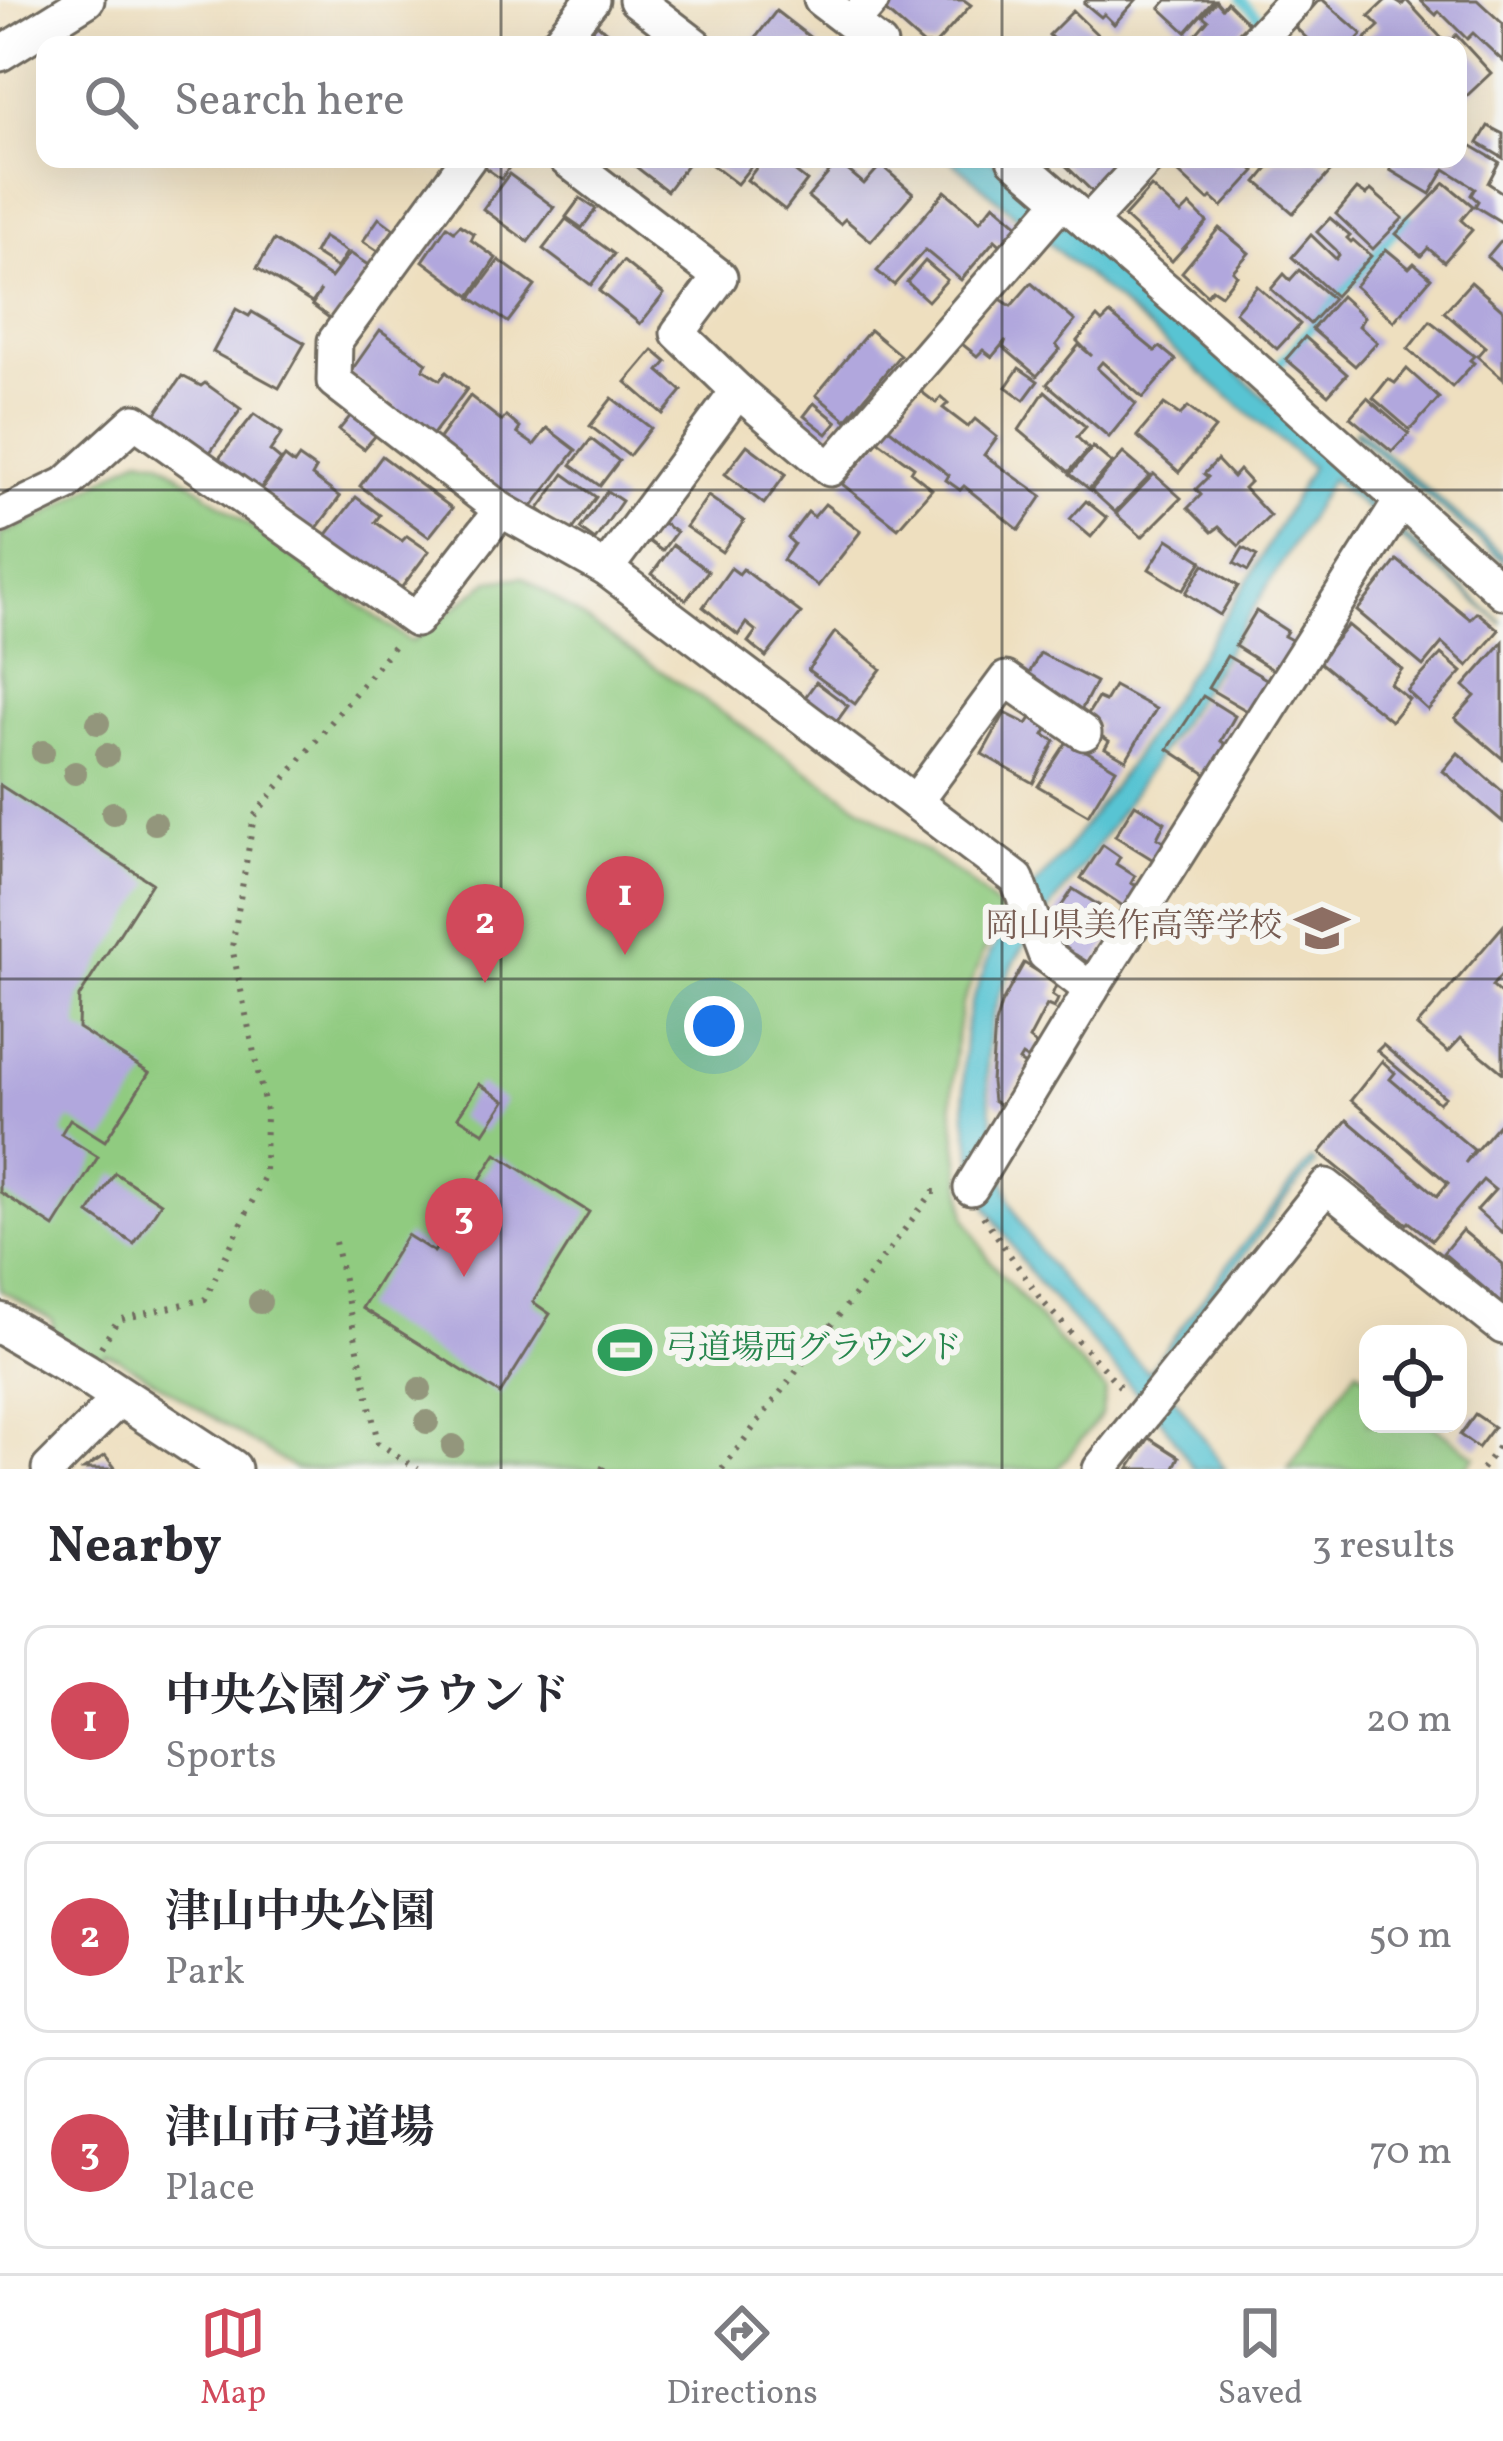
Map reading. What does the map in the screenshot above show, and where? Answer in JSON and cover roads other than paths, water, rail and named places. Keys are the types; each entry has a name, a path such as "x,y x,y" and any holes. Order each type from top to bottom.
{"street":[{"path":"0,54 87,0"},
{"path":"563,36 592,0"},
{"path":"636,0 683,36"},
{"path":"821,0 862,12"},
{"path":"1261,36 1295,0"},
{"path":"461,168 335,341 334,381 501,510 606,569 1017,879 1045,954 1091,990"},
{"path":"578,168 720,277 678,333 830,469 1062,200"},
{"path":"1025,168 1503,592"},
{"path":"1088,223 1139,168"},
{"path":"606,569 738,391"},
{"path":"0,516 67,484 135,421 416,620 501,510"},
{"path":"971,1188 1401,501"},
{"path":"915,802 1006,679 1084,733"},
{"path":"1100,1469 1326,1186 1503,1327"},
{"path":"0,1323 86,1373 231,1469"},
{"path":"49,1469 122,1396"}],"water":[{"path":"961,168 1002,168 1339,464 1337,475 1503,624 1331,479 1183,718 1027,941 1004,983 990,1029 987,1072 1010,1200 1053,1269 1148,1372 1311,1160 1315,1164 1155,1375 1225,1469 1194,1469 1161,1420 1030,1273 987,1207 974,1168 966,1116 966,1026 991,952 1013,910 1064,853 1128,766 1251,576 1311,467"},
{"path":"1357,429 1503,555 1503,561 1354,433"}],"waterway":[{"path":"1241,0 1259,23"},
{"path":"1280,363 1408,217"}],"place":[{"name":"岡山県美作高等学校","path":"1322,928"},
{"name":"中央公園グラウンド","path":"625,955"},
{"name":"津山中央公園","path":"485,983"},
{"name":"津山市弓道場","path":"464,1277"},
{"name":"弓道場西グラウンド","path":"625,1350"}]}
